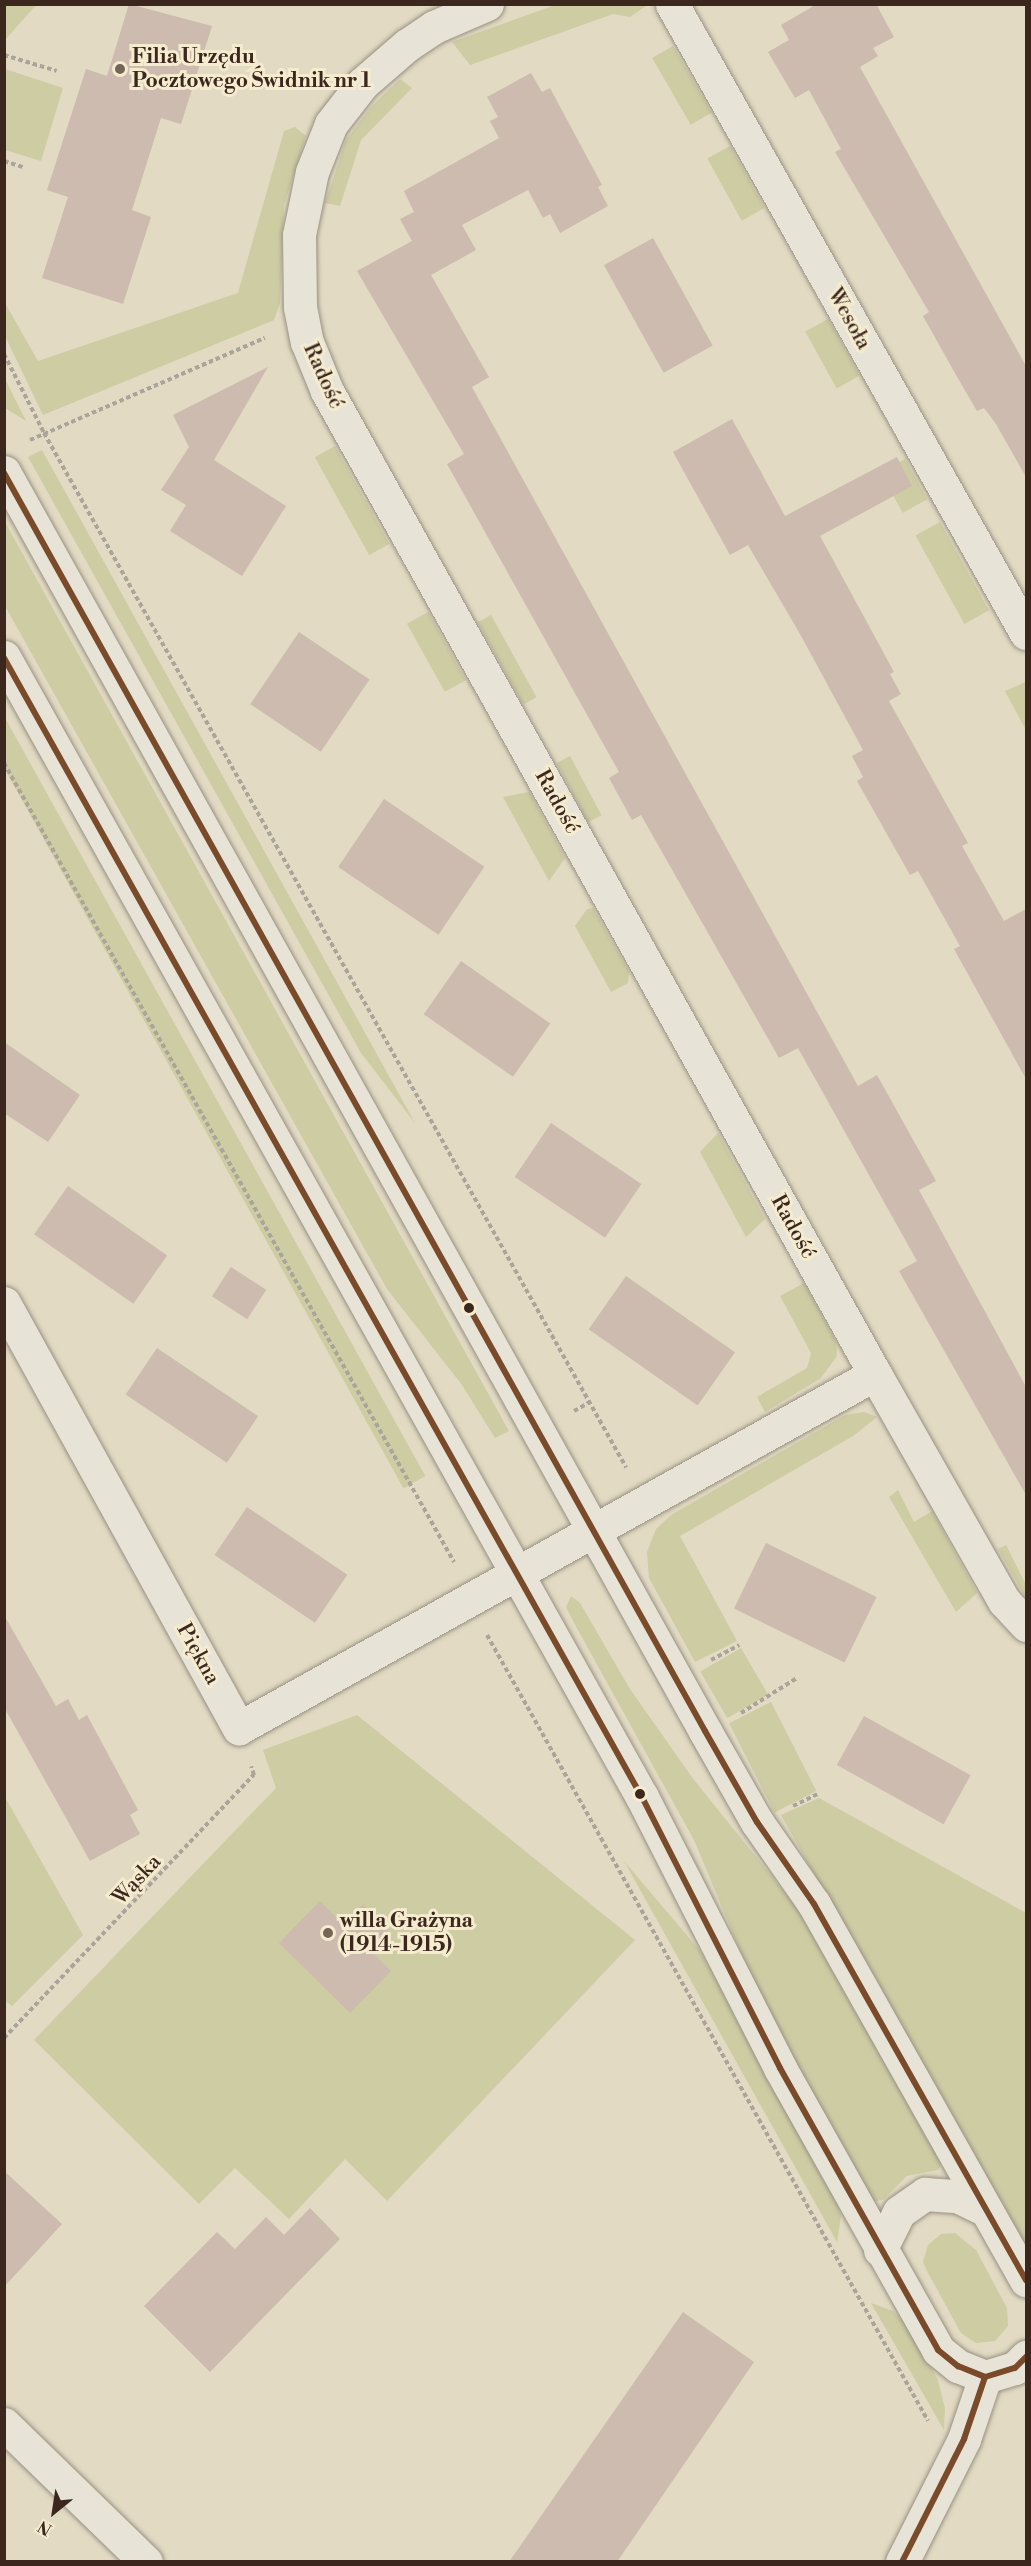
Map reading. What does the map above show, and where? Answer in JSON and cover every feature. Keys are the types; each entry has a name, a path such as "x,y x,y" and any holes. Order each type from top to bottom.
{"street":[{"name":"Radość","path":"487,4 434,27 407,45 363,83 331,124 316,156 302,216 298,271 303,325 327,391 875,1374 1004,1601 1026,1625"},
{"name":"Wesoła","path":"672,4 1026,633"},
{"path":"4,472 705,1731 757,1822 814,1904 982,2208 1026,2280"},
{"path":"4,657 678,1864 780,2068 938,2350 958,2366 985,2377 1015,2367 1026,2357"},
{"name":"Piękna","path":"4,1303 239,1728"},
{"path":"239,1728 875,1374"},
{"path":"880,2250 899,2212 925,2194 957,2196 982,2208"},
{"path":"902,2562 964,2439 985,2377"},
{"path":"4,2424 146,2562"}],"path":[{"path":"4,55 57,71"},
{"path":"4,161 23,167"},
{"path":"44,433 303,325"},
{"path":"4,354 44,433 645,1502"},
{"path":"705,1731 798,1678"},
{"name":"Wąska","path":"4,2038 254,1775 239,1728"}],"shaded area":[{"path":"649,4 630,17 613,14 470,65 452,42 555,5"},
{"path":"4,5 36,5 5,40"},
{"path":"673,46 712,113 691,125 652,58"},
{"path":"5,69 63,88 41,161 5,150"},
{"path":"400,79 412,88 361,140 340,206 325,203 346,140 371,107"},
{"path":"295,127 306,136 284,205 280,303 274,320 43,415 5,336 5,303 38,361 238,293 284,131"},
{"path":"730,146 764,208 742,221 707,159"},
{"path":"828,319 860,376 837,388 805,332"},
{"path":"5,379 26,421 5,408"},
{"path":"335,446 389,544 369,555 315,457"},
{"path":"42,450 415,1123 361,1053 28,457"},
{"path":"905,459 927,499 903,513 881,473"},
{"path":"5,522 509,1431 495,1438 462,1385 387,1289 5,606"},
{"path":"940,522 989,610 964,624 916,536"},
{"path":"428,612 466,680 445,692 407,624"},
{"path":"491,615 537,697 523,704 478,622"},
{"path":"1026,682 1026,730 1005,691"},
{"path":"4,716 425,1476 403,1488 4,768"},
{"path":"570,756 601,815 588,822 557,763"},
{"path":"529,792 565,858 549,881 503,797"},
{"path":"593,908 629,972 628,983 611,992 575,926 587,909"},
{"path":"718,1133 765,1219 746,1237 700,1152"},
{"path":"804,1283 836,1342 837,1356 821,1378 765,1412 757,1397 807,1368 811,1353 780,1296"},
{"path":"864,1412 877,1417 853,1436 680,1536 737,1641 695,1662 649,1578 647,1552 656,1529 671,1515 845,1415"},
{"path":"898,1490 914,1522 932,1511 977,1593 956,1612 889,1497"},
{"path":"1006,1545 1026,1585 1026,1598 998,1549"},
{"path":"571,1596 580,1603 630,1689 694,1780 819,1935 942,2163 938,2170 907,2176 884,2199 873,2202 774,2032 694,1840 566,1607"},
{"path":"741,1648 768,1695 727,1718 700,1672"},
{"path":"771,1702 816,1791 775,1812 729,1723"},
{"path":"357,1715 635,1940 387,2201 345,2159 289,2219 235,2168 199,2204 34,2040 276,1788 263,1750"},
{"path":"5,1797 83,1935 12,2006 4,2000"},
{"path":"819,1798 1026,1913 1026,2253 781,1815"},
{"path":"624,1861 701,1952 834,2193 841,2216 837,2242"},
{"path":"955,2233 976,2250 1007,2308 1008,2326 995,2341 976,2343 961,2333 923,2262 928,2245 941,2234"},
{"path":"871,2303 893,2311 910,2329 938,2380 945,2409 944,2430"}],"building":[{"path":"129,4 212,26 181,124 161,118 132,210 151,217 123,304 42,278 68,197 47,190 86,69 107,76"},
{"path":"817,4 876,4 894,37 873,48 878,56 860,67 1026,366 1026,477 996,424 984,408 977,411 960,382 923,316 929,312 835,152 841,149 809,90 795,98 768,52 789,40 781,25"},
{"path":"531,73 542,92 550,88 602,185 598,187 608,206 560,233 550,214 543,218 528,190 462,225 476,250 431,275 489,377 472,387 858,1086 877,1075 936,1181 919,1190 1026,1387 1026,1495 899,1271 917,1261 798,1048 779,1058 641,815 632,820 609,778 619,772 447,464 464,454 357,271 412,241 400,219 414,212 404,191 499,138 490,121 498,117 487,97"},
{"path":"653,238 713,346 664,373 604,265"},
{"path":"268,367 214,460 286,506 242,576 170,531 186,505 161,490 189,447 173,415"},
{"path":"732,419 785,516 897,457 912,486 820,536 894,672 890,674 901,694 889,701 968,843 962,846 1004,921 1026,909 1026,1079 954,949 960,946 918,871 910,875 857,781 863,777 852,756 863,750 800,634 748,545 730,555 673,452"},
{"path":"299,632 369,680 321,752 250,704"},
{"path":"384,799 484,867 438,935 338,867"},
{"path":"461,961 550,1024 513,1077 424,1014"},
{"path":"4,1042 80,1095 48,1142 4,1113"},
{"path":"551,1123 641,1184 605,1238 515,1177"},
{"path":"68,1186 167,1255 133,1304 34,1234"},
{"path":"231,1267 266,1290 247,1319 212,1296"},
{"path":"626,1276 735,1352 698,1406 589,1329"},
{"path":"157,1348 258,1416 227,1463 126,1394"},
{"path":"247,1507 347,1575 315,1623 215,1555"},
{"path":"766,1543 877,1597 845,1663 734,1609"},
{"path":"4,1615 56,1706 68,1699 79,1720 87,1715 138,1810 130,1815 140,1834 90,1861 4,1707"},
{"path":"864,1716 971,1775 944,1824 837,1765"},
{"path":"320,1901 343,1924 363,1904 388,1929 369,1949 391,1971 350,2013 279,1943"},
{"path":"4,2171 62,2224 4,2287"},
{"path":"310,2208 340,2239 210,2372 144,2306 217,2232 235,2249 266,2217 284,2235"},
{"path":"683,2312 754,2362 617,2562 509,2562"}],"transit line":[{"path":"4,473 705,1731 757,1822 814,1904 1026,2280"},
{"path":"4,658 642,1797 780,2068 938,2350 958,2366 985,2377 1015,2368 1026,2357"},
{"path":"902,2562 964,2439 985,2377"}],"place":[{"name":"Filia Urzędu Pocztowego Świdnik nr 1","path":"120,69"},
{"name":"willa Grażyna (1914-1915)","path":"328,1933"}]}
